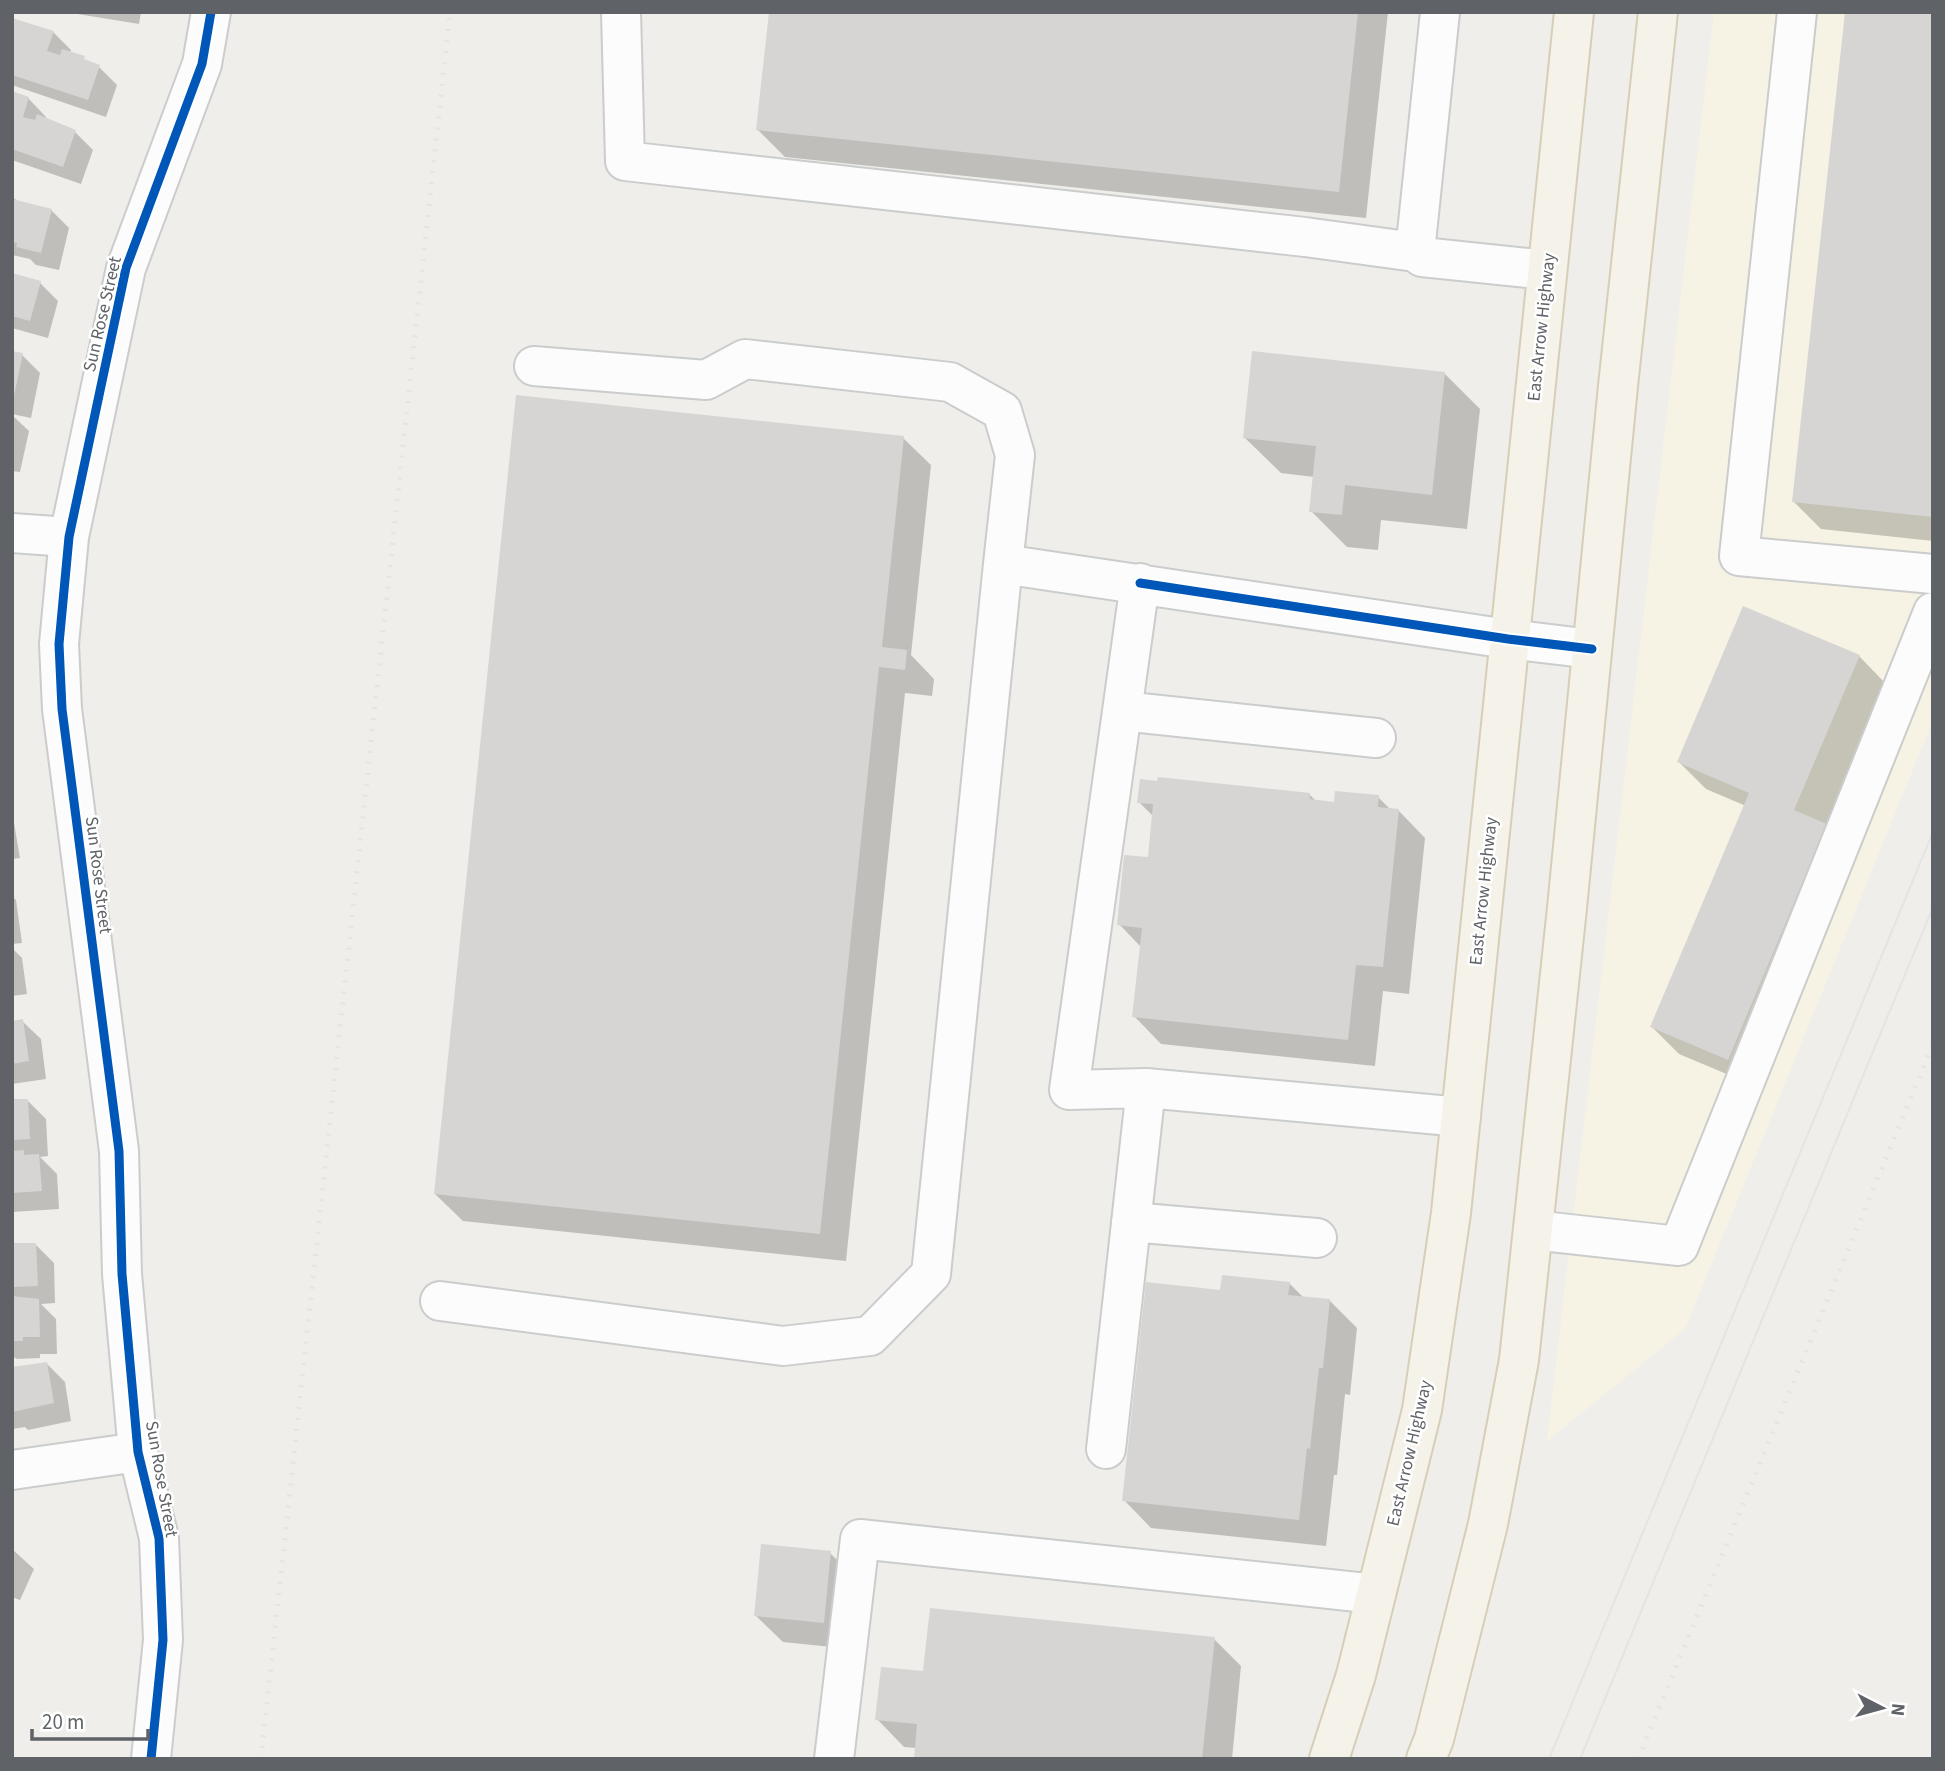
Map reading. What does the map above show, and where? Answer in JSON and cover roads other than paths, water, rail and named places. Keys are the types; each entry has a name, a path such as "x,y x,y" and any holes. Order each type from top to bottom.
{"main road":[{"name":"East Arrow Highway","path":"1329,1759 1356,1675 1422,1410 1451,1213 1574,12"},
{"path":"1426,1759 1434,1739 1488,1524 1520,1360 1658,12"}],"street":[{"name":"Sun Rose Street","path":"150,1759 163,1640 159,1538 138,1452 122,1274 119,1151 62,709 59,644 69,537 127,268 202,64 211,12"},
{"path":"621,12 625,161 1305,237 1415,252 1422,257 1547,270"},
{"path":"1415,252 1440,12"},
{"path":"1797,12 1738,556 1933,574"},
{"path":"440,1301 783,1346 870,1336 931,1274 1015,455 1002,411 950,382 745,359 706,380 534,366"},
{"path":"12,533 69,537"},
{"path":"1003,564 1508,639 1592,649"},
{"path":"1140,583 1069,1090 1146,1088 1461,1117"},
{"path":"1533,1230 1679,1246 1933,612"},
{"path":"1122,711 1376,738"},
{"path":"1106,1449 1146,1088"},
{"path":"1131,1222 1317,1238"},
{"path":"12,1470 138,1452"},
{"path":"834,1759 860,1539 1376,1594"}],"tram line":[{"path":"1549,1759 1933,832"},
{"path":"1580,1759 1933,907"}],"railway":[{"path":"261,1759 450,12"},
{"path":"1638,1759 1933,1044"}]}
